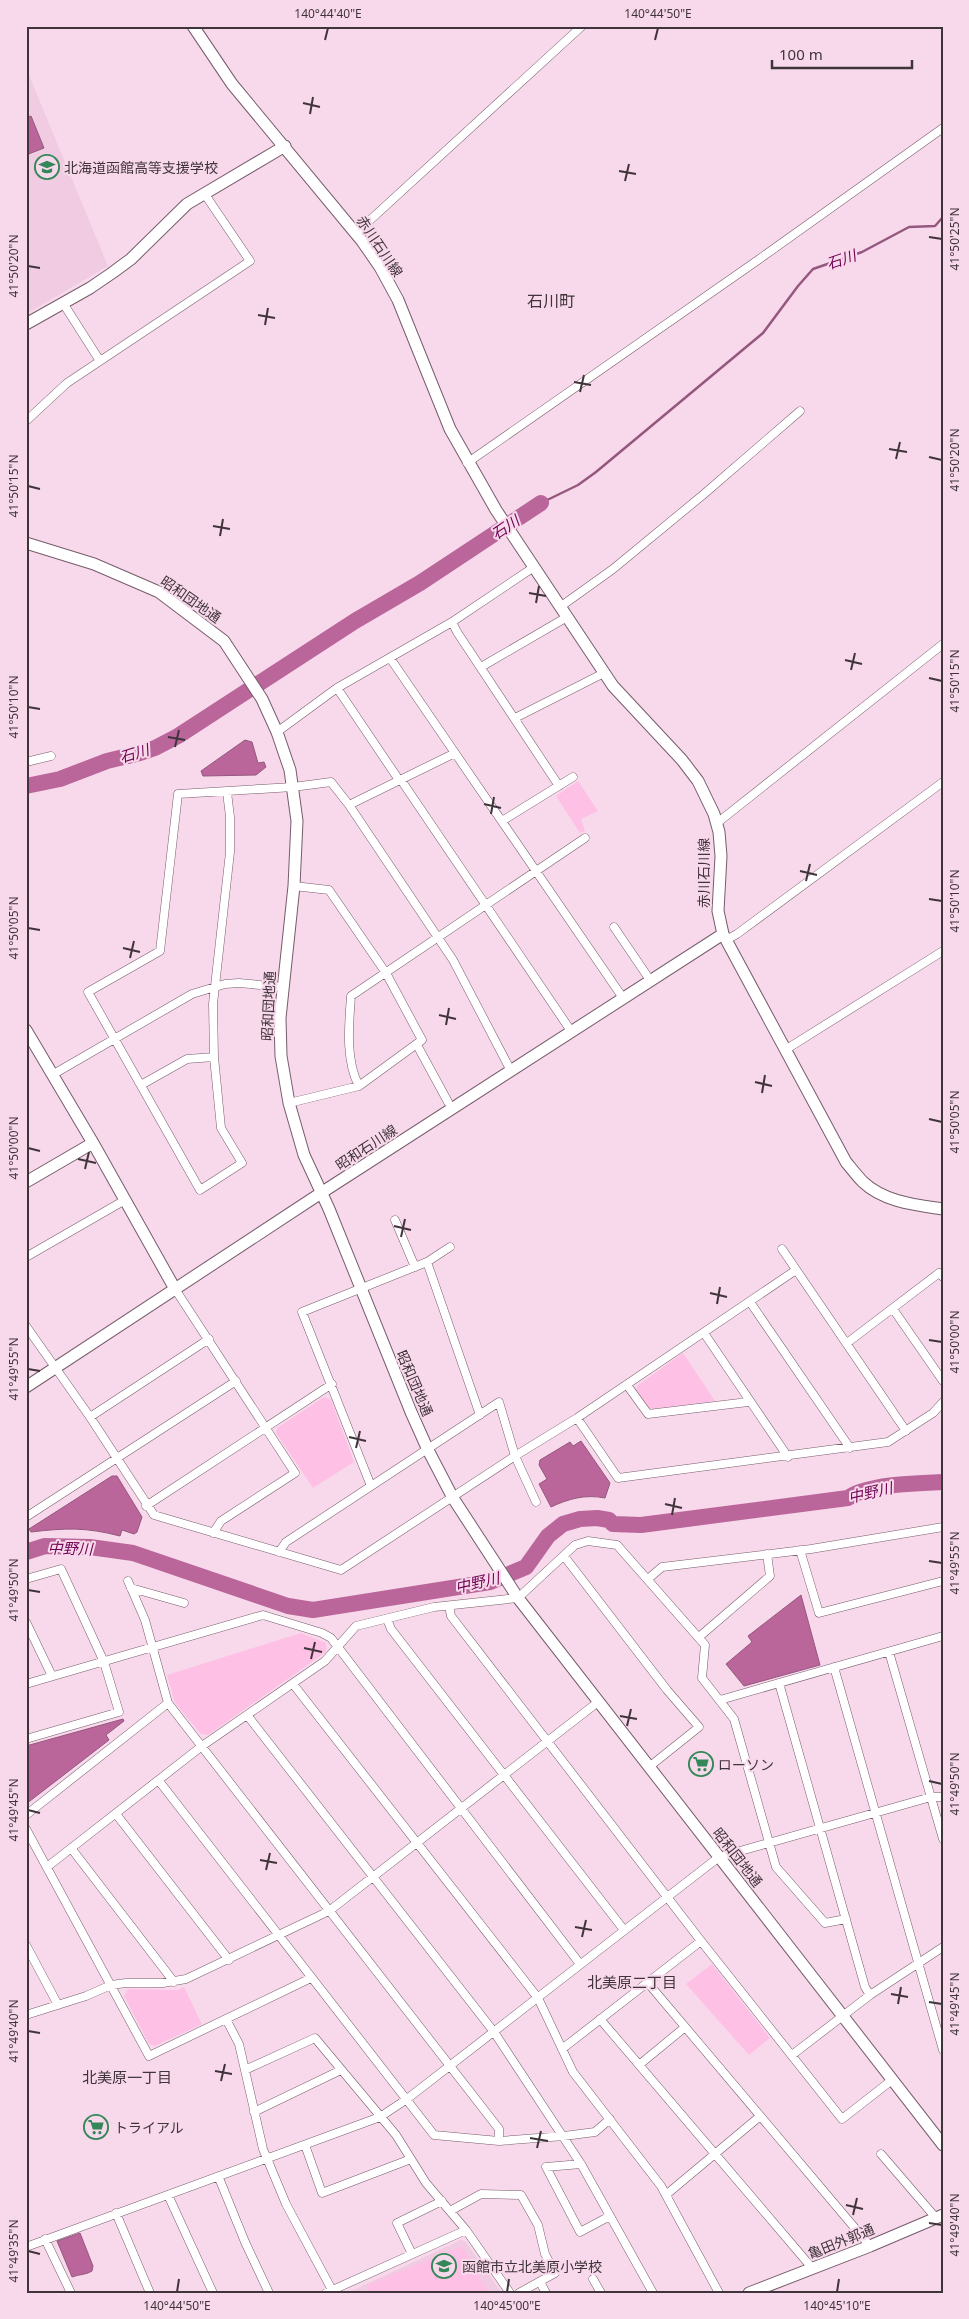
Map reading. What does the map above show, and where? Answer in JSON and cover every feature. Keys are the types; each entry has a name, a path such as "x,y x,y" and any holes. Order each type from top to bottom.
{"street":[{"name":"赤川石川線","path":"193,26 232,84 285,146 356,234 380,267 398,300 437,400 467,463 496,510 604,673 640,717 682,760 698,781 717,823 721,856 718,912 724,937 846,1162 863,1182 876,1192 893,1200 943,1209"},
{"path":"356,234 582,26"},
{"path":"467,463 943,128"},
{"path":"26,324 90,288 125,264 166,222 204,193 285,146"},
{"path":"26,420 67,383 250,261 204,193"},
{"path":"63,304 100,361"},
{"path":"560,607 613,569 800,411"},
{"name":"昭和団地通","path":"26,543 94,564 159,592 224,641 262,699 277,732 290,770 298,832 294,886 282,987 280,1038 289,1103 298,1138 428,1450 453,1498 518,1598 842,2016 941,2140"},
{"path":"277,732 337,688 452,622 534,567"},
{"path":"481,667 567,617"},
{"path":"452,622 456,632 559,786"},
{"path":"717,823 943,644"},
{"path":"390,658 623,998"},
{"path":"515,718 604,673"},
{"path":"337,688 571,1031"},
{"path":"348,806 455,754"},
{"path":"26,762 51,756"},
{"path":"502,821 573,776"},
{"path":"227,792 230,817 230,852 214,987 212,1020 221,1128 242,1163 200,1190 88,992 160,951 178,794 293,787 331,782 453,960 511,1071"},
{"path":"724,937 737,934 943,782"},
{"path":"359,1086 354,1078 351,1059 349,1022 351,996 586,838"},
{"path":"289,1103 359,1086 422,1040 386,973 330,890 294,886"},
{"path":"614,928 650,980"},
{"name":"昭和石川線","path":"26,1387 650,980 724,937"},
{"path":"785,1050 943,951"},
{"path":"52,1075 192,994 214,987 239,983 282,987"},
{"path":"26,1030 94,1143 175,1289 295,1473 221,1521 213,1533"},
{"path":"416,1045 448,1102"},
{"path":"141,1085 187,1059 214,1057"},
{"path":"26,1182 94,1143"},
{"path":"26,1257 125,1200"},
{"path":"395,1220 415,1267"},
{"path":"371,1486 302,1312 428,1262 450,1247"},
{"path":"782,1249 906,1431"},
{"path":"428,1262 480,1415"},
{"path":"26,1326 90,1417 146,1506 154,1515 341,1570 515,1456 577,1418 796,1270"},
{"path":"847,1342 940,1272 943,1277"},
{"path":"750,1302 850,1448"},
{"path":"893,1309 943,1381"},
{"path":"704,1333 748,1402 788,1457"},
{"path":"90,1417 209,1339"},
{"path":"26,1517 236,1381"},
{"path":"146,1506 332,1384"},
{"path":"627,1385 648,1414 748,1402"},
{"path":"279,1552 286,1542 499,1402 515,1456 536,1502"},
{"path":"577,1418 618,1478 788,1457 888,1442 933,1413 943,1402"},
{"path":"648,1579 662,1567 800,1550 943,1527"},
{"path":"47,1867 202,1746 325,1661 356,1626 434,1607 518,1598 575,1545 582,1542 617,1545 705,1645 702,1678 734,1719 776,1867 825,1924 846,1919"},
{"path":"800,1550 819,1613 943,1581"},
{"path":"699,1637 770,1576 767,1554"},
{"path":"564,1556 667,1690 699,1727 649,1767"},
{"path":"26,1580 61,1569 104,1662 119,1712 26,1739"},
{"path":"184,1603 129,1585 145,1620 168,1703 499,2129 500,2140"},
{"path":"449,1606 451,1616 701,1941 842,2119 892,2080"},
{"path":"26,1684 262,1615 322,1633 330,1638 460,1810 580,1964"},
{"path":"387,1619 391,1629 624,1930"},
{"path":"26,1622 52,1676"},
{"path":"720,1700 943,1636"},
{"path":"889,1652 943,1839"},
{"path":"834,1667 943,2050"},
{"path":"779,1683 865,1987 870,1996"},
{"path":"293,1684 538,1998 573,2072 667,2194 719,2293"},
{"path":"26,2015 86,1996 111,1985 126,1982 174,1982 229,1960 329,1911 598,1702"},
{"path":"26,1815 168,1703"},
{"path":"247,1715 494,2032 582,2164 653,2293"},
{"path":"159,1781 434,2135 500,2140 564,2136 594,2132 610,2119"},
{"path":"26,2247 116,2213 219,2178 380,2117 407,2099 719,1857 931,1797 943,1797"},
{"path":"116,1814 229,1960"},
{"path":"26,1829 149,2056 311,1978"},
{"path":"71,1848 174,1982"},
{"path":"562,2050 701,1941"},
{"path":"26,1945 58,2005"},
{"path":"792,2055 842,2016 943,1947"},
{"path":"648,1983 759,2117 870,2246"},
{"path":"226,2019 238,2044 267,2160 286,2204 329,2292 466,2230"},
{"path":"600,2020 813,2269"},
{"path":"639,2065 684,2028"},
{"path":"245,2070 315,2038 380,2117 426,2182 466,2230 510,2293"},
{"path":"254,2112 341,2070"},
{"path":"667,2194 759,2117"},
{"path":"305,2145 322,2193 411,2159"},
{"path":"881,2154 939,2216"},
{"path":"582,2164 546,2167 580,2232 610,2216"},
{"path":"219,2178 245,2242 269,2293"},
{"path":"450,2211 481,2194 521,2195 538,2225 545,2254 555,2273 519,2293"},
{"path":"168,2196 213,2293"},
{"path":"412,2254 397,2223 442,2202"},
{"path":"116,2213 150,2293"},
{"name":"亀田外郭通","path":"749,2293 775,2288 813,2269 939,2216"},
{"path":"45,2239 71,2293"},
{"path":"593,2279 601,2293"},
{"path":"540,2282 546,2293"}],"shaded area":[{"name":"北海道函館高等支援学校","path":"26,68 108,266 26,314"},
{"path":"31,116 44,148 26,155 26,118"},
{"path":"245,740 252,742 258,763 264,762 266,767 256,775 203,776 201,771"},
{"path":"578,781 598,811 581,819 585,831 580,833 556,796"},
{"path":"683,1353 715,1401 653,1409 647,1407 636,1391 637,1386"},
{"path":"324,1397 331,1400 354,1462 313,1488 276,1433 277,1428"},
{"path":"581,1441 610,1483 605,1498 577,1498 551,1507 539,1484 547,1479 539,1465 540,1460 570,1442 573,1446"},
{"path":"112,1476 117,1476 142,1517 137,1532 134,1534 122,1530 120,1536 86,1530 65,1529 31,1532 29,1529"},
{"path":"801,1595 820,1665 744,1686 726,1664 752,1642 748,1636"},
{"path":"301,1633 326,1643 326,1652 208,1735 201,1734 175,1703 167,1675"},
{"path":"123,1719 124,1721 106,1735 109,1740 26,1804 26,1746"},
{"path":"712,1964 770,2038 749,2055 686,1984"},
{"path":"184,1987 202,2024 155,2046 149,2044 124,1996 128,1989 178,1990"},
{"path":"80,2233 93,2266 92,2271 72,2277 57,2241"},
{"name":"函館市立北美原小学校","path":"461,2240 465,2241 502,2293 347,2293"},
{"name":"函館市立北美原小学校","path":"462,2246 489,2293 369,2293 367,2285"}],"waterway":[{"name":"石川","path":"541,503 578,485 596,472 763,333 813,269 862,252 909,227 935,226 943,217"},
{"name":"石川","path":"26,786 60,779 107,761 140,753 155,748 178,736 355,621 420,583 541,503"},
{"name":"中野川","path":"26,1552 45,1546 90,1547 133,1553 288,1606 313,1610 490,1582 526,1567 548,1536 563,1524 580,1519 597,1518 609,1520 613,1524 641,1525 848,1498 857,1493 894,1485 943,1482"}],"place":[{"name":"北海道函館高等支援学校","path":"47,167"},
{"name":"ローソン","path":"701,1764"},
{"name":"トライアル","path":"96,2127"},
{"name":"函館市立北美原小学校","path":"444,2266"}],"district":[{"name":"石川町","path":"551,301"},
{"name":"北美原二丁目","path":"632,1982"},
{"name":"北美原一丁目","path":"127,2077"}]}
